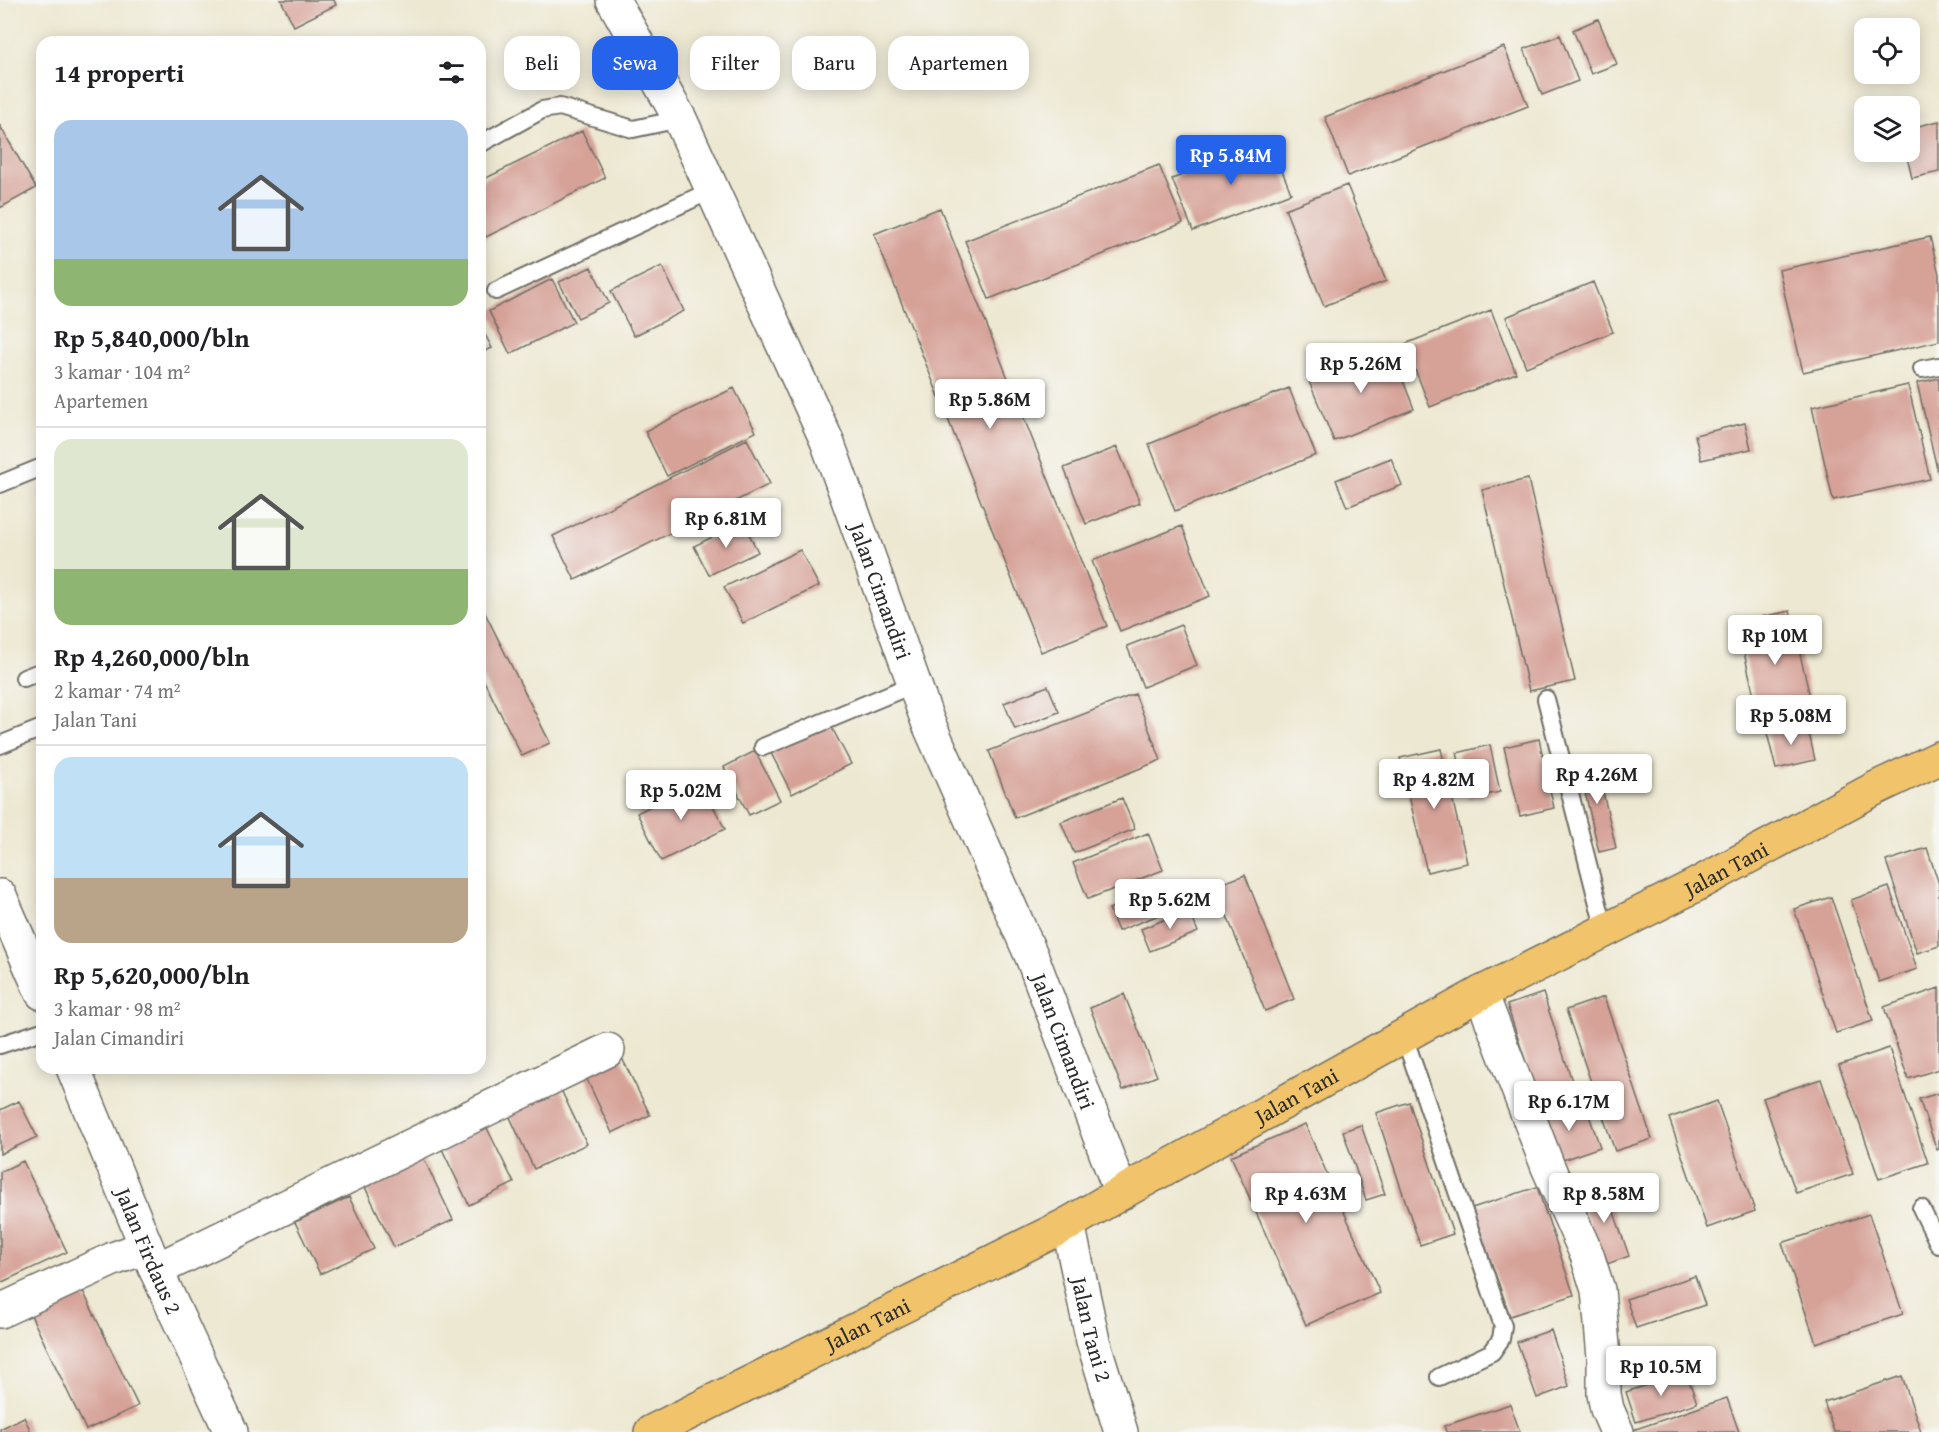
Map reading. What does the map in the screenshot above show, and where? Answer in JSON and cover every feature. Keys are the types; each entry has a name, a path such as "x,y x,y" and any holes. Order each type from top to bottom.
{"highway":[{"name":"Jalan Tani","path":"651,1432 1068,1224 1481,993 1694,886 1876,788 1939,758"}],"street":[{"name":"Jalan Cimandiri","path":"613,0 680,119 827,441 928,722 1032,957 1121,1193"},
{"path":"0,896 36,979"},
{"path":"1481,993 1548,1167 1587,1255 1595,1281 1604,1357 1604,1394 1607,1409 1617,1432"},
{"path":"0,1311 113,1259 151,1258 608,1050"},
{"name":"Jalan Firdaus 2","path":"75,1074 151,1258 231,1432"},
{"name":"Jalan Tani 2","path":"1068,1224 1093,1341 1120,1432"}],"lane":[{"path":"486,141 542,110 560,107 633,129 680,119"},
{"path":"496,291 712,190"},
{"path":"1922,369 1939,366"},
{"path":"0,484 36,473"},
{"path":"24,678 36,673"},
{"path":"764,747 914,684"},
{"path":"1546,699 1605,931"},
{"path":"0,745 36,730"},
{"path":"0,1045 36,1033"},
{"path":"1404,1036 1503,1326 1501,1339 1492,1352 1439,1377"},
{"path":"1921,1208 1939,1245"}],"building":[{"path":"281,0 334,0 336,5 294,26"},
{"path":"1598,19 1617,64 1591,74 1573,30"},
{"path":"1560,35 1578,81 1542,95 1524,49"},
{"path":"1504,47 1528,106 1348,176 1325,117"},
{"path":"1939,121 1939,172 1912,178 1908,162 1920,162 1920,126"},
{"path":"0,126 36,188 0,208"},
{"path":"582,131 605,178 486,237 486,178"},
{"path":"1270,141 1291,193 1193,231 1172,179"},
{"path":"1159,165 1183,223 989,299 965,241"},
{"path":"1347,185 1386,281 1324,306 1285,209"},
{"path":"940,208 1107,626 1041,652 874,234"},
{"path":"1930,237 1939,274 1939,341 1803,372 1779,270"},
{"path":"662,266 684,311 634,336 611,291"},
{"path":"591,267 609,303 578,318 559,282"},
{"path":"552,279 574,322 510,354 489,311"},
{"path":"1593,282 1613,332 1526,367 1506,317"},
{"path":"1491,310 1516,373 1430,407 1405,344"},
{"path":"486,336 492,348 486,350"},
{"path":"1390,347 1414,409 1334,441 1308,379"},
{"path":"1939,378 1939,473 1938,473 1917,383"},
{"path":"1908,385 1930,479 1833,500 1812,407"},
{"path":"734,388 756,432 667,476 645,431"},
{"path":"1289,388 1316,455 1175,511 1149,444"},
{"path":"1745,423 1751,449 1701,460 1695,435"},
{"path":"747,439 770,484 575,580 553,536"},
{"path":"1117,447 1140,503 1086,524 1064,468"},
{"path":"1391,458 1402,485 1347,507 1336,480"},
{"path":"1528,479 1575,681 1529,691 1482,490"},
{"path":"743,522 758,552 709,575 694,546"},
{"path":"1182,526 1210,596 1120,631 1092,561"},
{"path":"800,550 819,586 743,623 724,587"},
{"path":"1790,611 1813,710 1760,722 1737,622"},
{"path":"486,615 550,743 522,756 486,685"},
{"path":"1181,625 1197,665 1143,687 1127,646"},
{"path":"1048,686 1059,712 1015,729 1004,703"},
{"path":"1135,694 1161,760 1015,818 989,751"},
{"path":"830,724 851,764 792,794 771,753"},
{"path":"1807,724 1815,760 1776,769 1767,733"},
{"path":"1539,739 1554,808 1520,816 1504,747"},
{"path":"1490,745 1500,792 1468,799 1457,753"},
{"path":"1441,749 1467,863 1427,872 1400,758"},
{"path":"755,751 780,800 749,815 724,767"},
{"path":"1595,758 1616,848 1599,852 1578,762"},
{"path":"700,781 725,829 661,861 637,813"},
{"path":"1122,798 1135,829 1074,853 1061,822"},
{"path":"1148,833 1163,870 1088,899 1073,863"},
{"path":"1927,848 1939,884 1939,946 1917,953 1886,861"},
{"path":"1245,875 1294,999 1265,1011 1215,886"},
{"path":"1889,887 1917,969 1879,982 1851,900"},
{"path":"1160,889 1169,911 1118,931 1109,909"},
{"path":"1831,897 1873,1021 1836,1033 1794,909"},
{"path":"1189,910 1198,932 1150,951 1141,929"},
{"path":"1939,988 1939,1069 1908,1079 1884,1007"},
{"path":"1543,993 1576,1093 1540,1105 1507,1005"},
{"path":"1124,994 1157,1076 1123,1090 1090,1008"},
{"path":"1604,997 1652,1139 1615,1151 1566,1010"},
{"path":"1889,1048 1928,1163 1879,1179 1839,1065"},
{"path":"621,1056 650,1115 612,1133 584,1073"},
{"path":"1821,1079 1853,1174 1796,1193 1763,1098"},
{"path":"561,1090 587,1144 534,1169 509,1115"},
{"path":"1939,1093 1939,1149 1937,1150 1919,1099"},
{"path":"19,1101 37,1137 0,1154 0,1110"},
{"path":"1584,1101 1600,1147 1554,1163 1538,1116"},
{"path":"1717,1101 1755,1211 1707,1228 1669,1118"},
{"path":"1409,1102 1453,1234 1420,1245 1376,1113"},
{"path":"1305,1124 1380,1293 1306,1325 1231,1156"},
{"path":"1361,1125 1385,1194 1366,1200 1343,1131"},
{"path":"486,1126 514,1183 469,1205 441,1147"},
{"path":"423,1157 453,1220 394,1247 364,1185"},
{"path":"23,1161 67,1252 0,1283 0,1172"},
{"path":"1604,1183 1629,1256 1604,1265 1578,1192"},
{"path":"1537,1187 1574,1295 1510,1316 1472,1208"},
{"path":"349,1197 374,1249 320,1274 295,1222"},
{"path":"1869,1214 1903,1314 1816,1343 1782,1243"},
{"path":"1695,1276 1705,1305 1636,1328 1626,1299"},
{"path":"82,1289 138,1406 86,1430 30,1313"},
{"path":"1551,1330 1569,1386 1537,1398 1517,1342"},
{"path":"1686,1372 1697,1403 1636,1422 1626,1392"},
{"path":"1902,1376 1921,1432 1834,1432 1824,1402"},
{"path":"1727,1398 1739,1432 1627,1432"},
{"path":"1510,1404 1520,1432 1446,1432 1444,1426"},
{"path":"24,1417 31,1432 0,1432 0,1429"}]}
